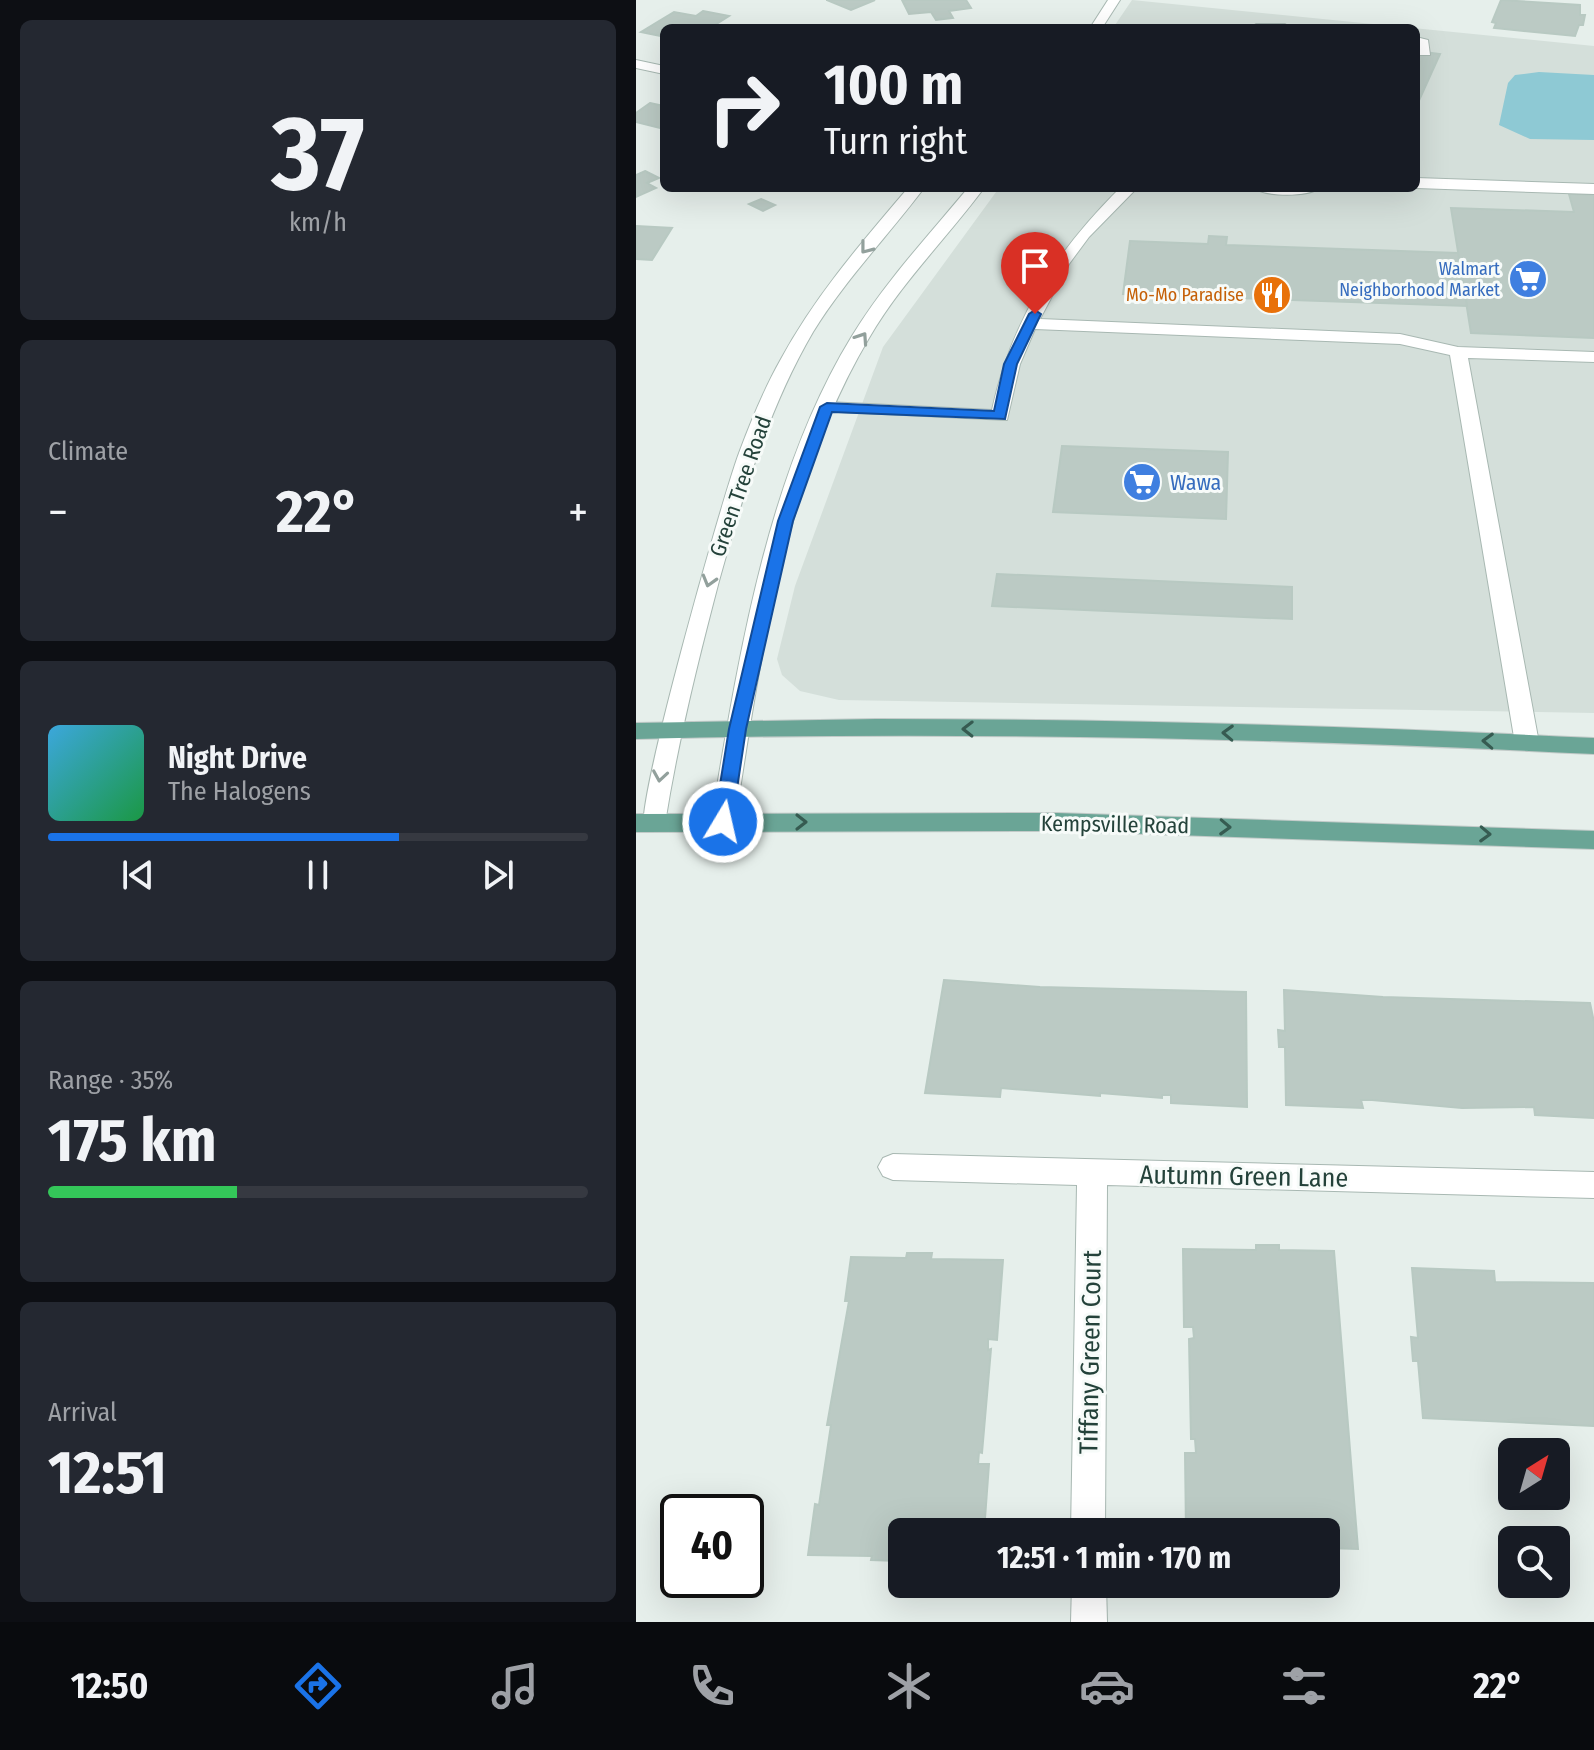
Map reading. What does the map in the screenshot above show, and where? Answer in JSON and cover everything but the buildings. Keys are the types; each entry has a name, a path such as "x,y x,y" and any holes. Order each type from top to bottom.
{"main road":[{"path":"636,731 1217,732 1594,746"},
{"name":"Kempsville Road","path":"645,823 1057,822 1594,840"}],"street":[{"path":"1099,24 1114,0"},
{"path":"636,64 660,69"},
{"path":"1420,183 1594,189"},
{"name":"Green Tree Road","path":"645,823 718,549 740,478 775,388 805,331 865,249 913,192"},
{"path":"723,822 738,729 786,521 827,407 849,357 882,308 973,192"},
{"path":"827,407 1000,416 1011,364 1061,263 1083,234 1125,192"},
{"path":"1029,324 1400,339 1458,352 1594,357"},
{"path":"1458,352 1527,743"},
{"name":"Autumn Green Lane","path":"893,1167 1594,1185"},
{"name":"Tiffany Green Court","path":"1088,1518 1092,1172"},
{"path":"1089,1598 1089,1622"}],"shaded area":[{"path":"1132,0 1373,24 1116,24"},
{"path":"1420,28 1594,46 1594,713 839,700 800,691 782,675 777,659 795,586 883,347 996,192 1420,192"}],"water":[{"path":"1539,72 1594,75 1594,140 1530,139 1499,125 1508,83 1515,75"}],"place":[{"name":"Walmart Neighborhood Market","path":"1528,279"},
{"name":"Mo-Mo Paradise","path":"1272,295"},
{"name":"Wawa","path":"1142,482"}],"route":[{"path":"723,822 738,729 786,521 812,441 827,407 1000,416 1011,364 1035,314"}]}
